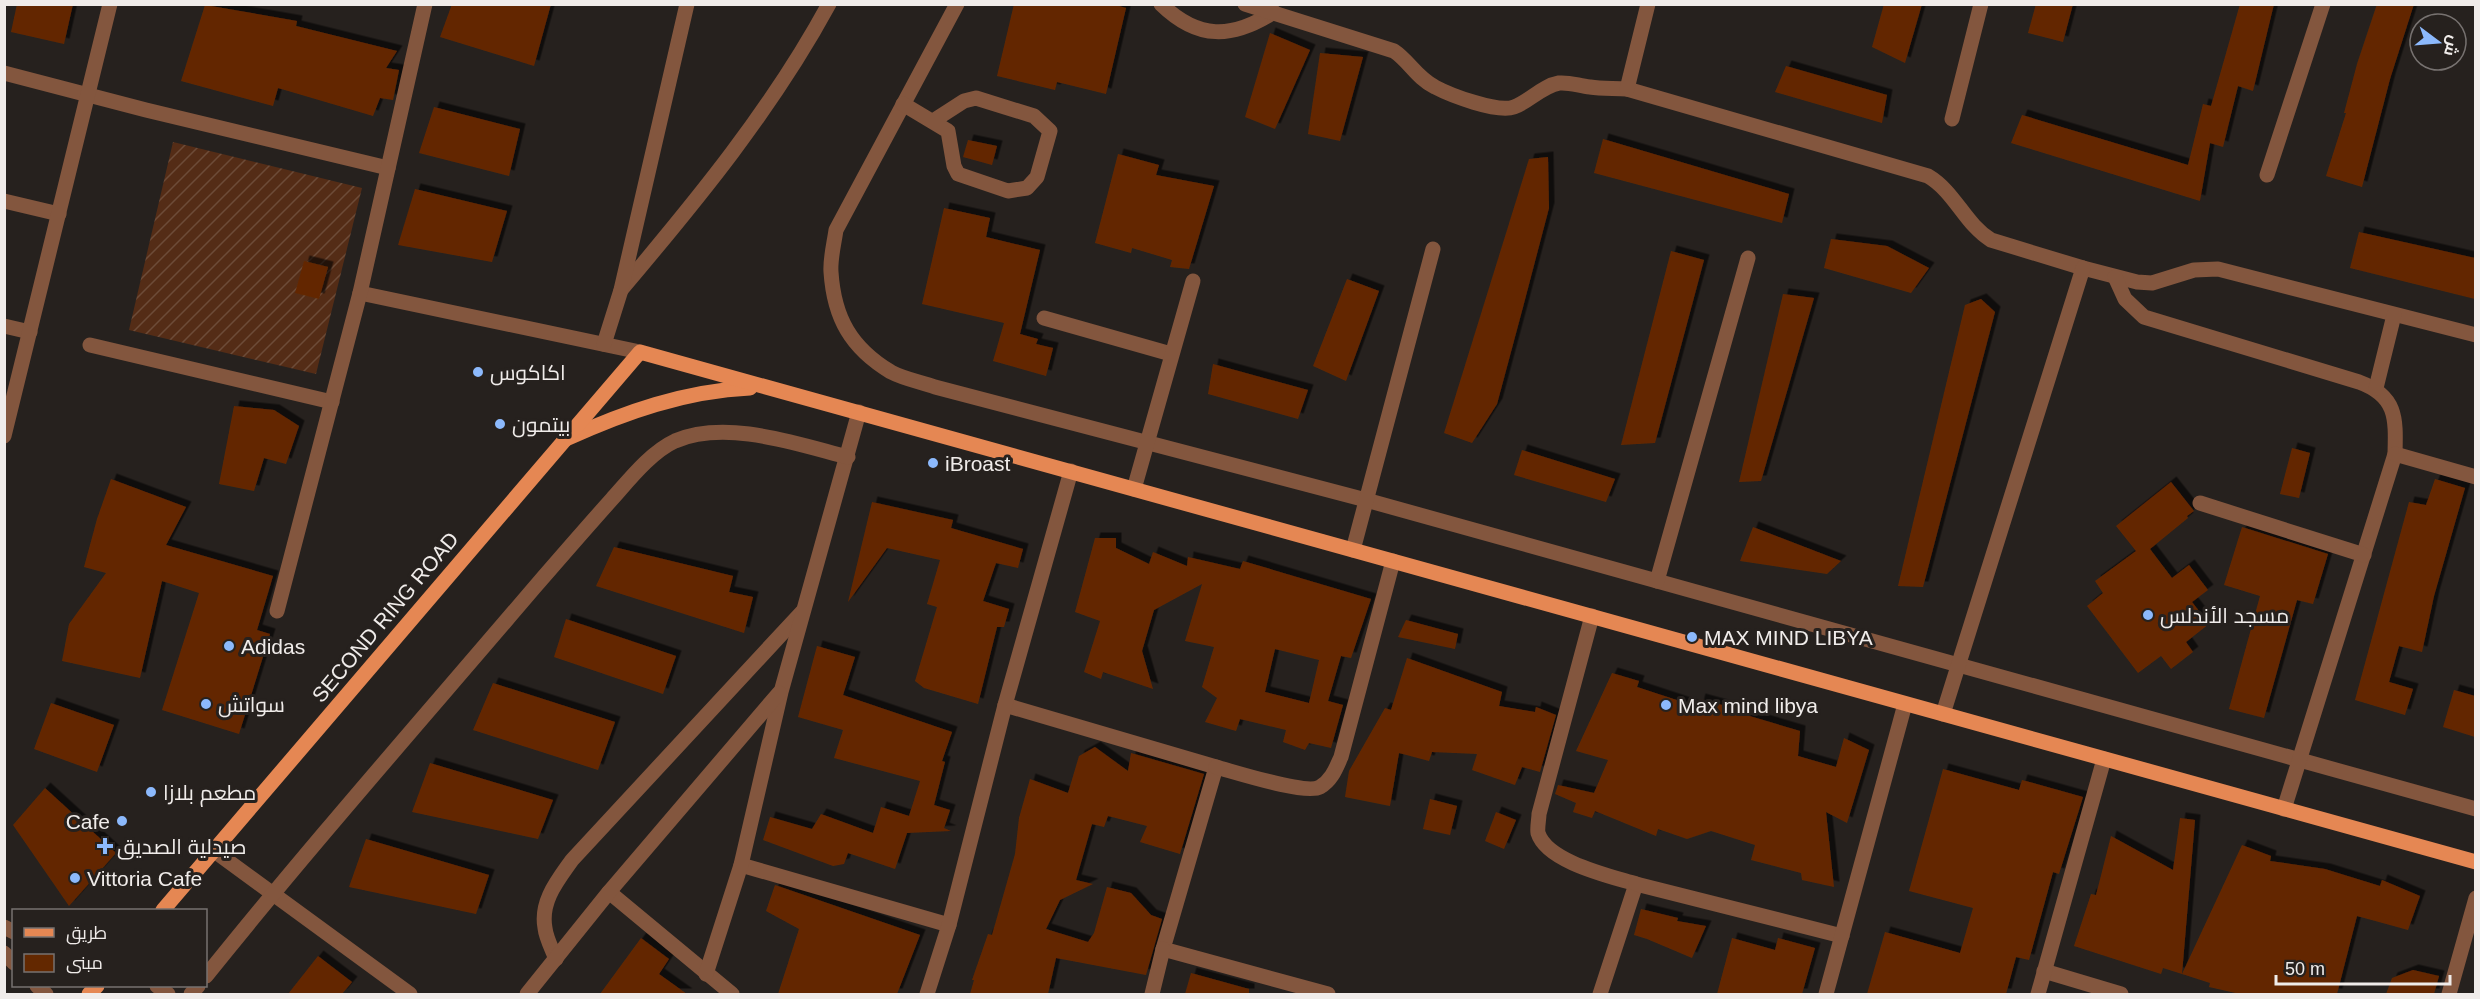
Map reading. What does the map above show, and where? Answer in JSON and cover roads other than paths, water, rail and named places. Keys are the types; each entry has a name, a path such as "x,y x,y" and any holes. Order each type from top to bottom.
{"main road":[{"path":"640,352 2475,862"},
{"name":"SECOND RING ROAD","path":"164,909 282,768 371,668 561,441 640,352"},
{"path":"561,441 613,417 655,403 731,388 765,387"}],"street":[{"path":"4,436 110,4"},
{"path":"277,611 360,293 425,4"},
{"path":"604,344 621,290 687,4"},
{"path":"621,290 683,217 754,125 808,43 829,4"},
{"path":"957,4 836,230 831,271 839,312 848,334 860,348 892,372 935,387 1366,500 2475,808"},
{"path":"1161,4 1176,19 1199,30 1226,32 1251,26 1274,12"},
{"path":"1245,4 1394,51 1434,87 1497,108 1514,107 1545,88 1561,83 1627,89 1928,176 1939,182 1976,229 1991,240 2115,277 2152,283 2194,270 2218,269 2475,335"},
{"path":"1627,89 1648,4"},
{"path":"1952,119 1982,4"},
{"path":"2267,175 2323,4"},
{"path":"4,73 88,96 388,168"},
{"path":"903,104 948,131 954,166 958,174 1008,190 1028,188 1037,177 1050,131 1034,116 976,98 964,100 933,121"},
{"path":"4,201 58,214"},
{"path":"1353,550 1433,249"},
{"path":"1657,581 1748,258"},
{"path":"1943,714 2083,268"},
{"path":"2115,277 2125,299 2144,317 2376,388 2391,406 2395,429 2395,454 2301,761 2284,809"},
{"path":"1134,489 1193,281"},
{"path":"360,293 640,352"},
{"path":"2376,388 2394,315"},
{"path":"1044,318 1171,354"},
{"path":"4,326 30,332"},
{"path":"90,345 333,402"},
{"path":"706,974 741,866 781,692 859,412"},
{"path":"207,975 273,892 640,467 674,442 706,432 744,434 784,440 848,457"},
{"path":"2395,454 2475,477"},
{"path":"927,994 949,925 1005,705 1071,471"},
{"path":"2200,503 2364,555"},
{"path":"1005,705 1216,767 1301,789 1319,788 1333,776 1341,757 1393,561"},
{"path":"556,959 544,927 545,910 551,889 572,861 804,609"},
{"path":"1592,616 1539,814 1538,833 1552,852 1569,862 1636,884 1842,936"},
{"path":"527,994 609,892 781,692"},
{"path":"1827,994 1905,704"},
{"path":"2038,994 2104,759"},
{"path":"1152,994 1162,950 1216,767"},
{"path":"213,850 410,994"},
{"path":"741,866 949,925"},
{"path":"1600,994 1636,884"},
{"path":"609,892 732,994"},
{"path":"2448,994 2475,905"},
{"path":"1162,950 1328,994"},
{"path":"2044,970 2121,994"}],"place":[{"name":"اكاكوس","path":"478,372"},
{"name":"بيتمون","path":"500,424"},
{"name":"iBroast","path":"933,463"},
{"name":"مسجد الأندلس","path":"2148,615"},
{"name":"MAX MIND LIBYA","path":"1692,637"},
{"name":"Adidas","path":"229,646"},
{"name":"سواتش","path":"206,704"},
{"name":"Max mind libya","path":"1666,705"},
{"name":"مطعم بلازا","path":"151,792"},
{"name":"Cafe","path":"122,821"},
{"name":"صيدلية الصديق","path":"105,846"},
{"name":"Vittoria Cafe","path":"75,878"}]}
